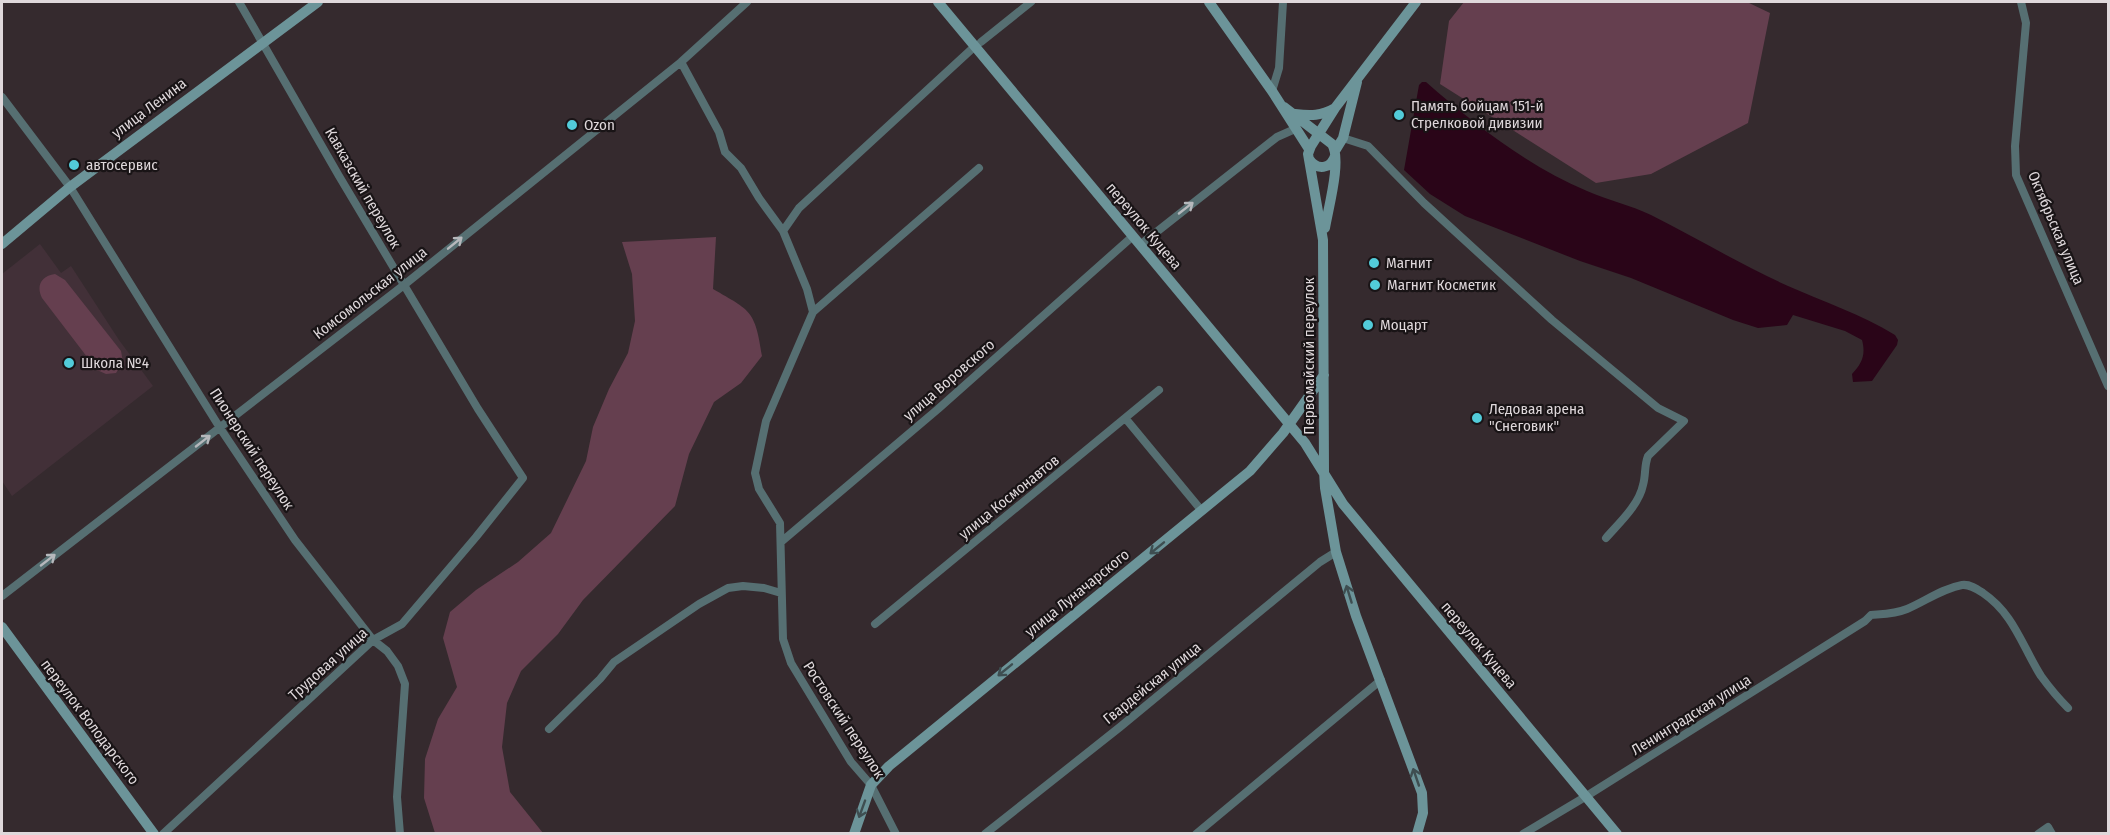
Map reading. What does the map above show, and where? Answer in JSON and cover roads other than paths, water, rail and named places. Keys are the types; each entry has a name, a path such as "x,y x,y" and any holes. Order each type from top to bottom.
{"street":[{"name":"Кавказский переулок","path":"239,2 404,285 478,409 523,478"},
{"name":"улица Ленина","path":"2,244 70,187 318,2"},
{"name":"Комсомольская улица","path":"2,596 404,285 681,62 747,2"},
{"name":"переулок Куцева","path":"938,2 977,44 1305,443 1343,504 1617,834"},
{"path":"783,231 799,208 977,44 1030,2"},
{"name":"Первомайский переулок","path":"1209,2 1272,91 1295,129 1313,146 1333,150 1323,240"},
{"path":"1272,91 1279,68 1283,2"},
{"path":"1359,76 1343,138 1333,150 1332,164 1323,167 1315,165 1313,146 1335,108 1359,76 1416,2"},
{"name":"Октябрьская улица","path":"2021,2 2026,22 2014,146 2016,175 2109,386"},
{"path":"681,62 719,132 725,152 741,168 783,231 807,289 813,312"},
{"name":"Пионерский переулок","path":"2,97 70,187 220,428 296,540 373,640 387,651 398,666 405,684 397,797 400,834"},
{"name":"Первомайский переулок","path":"1281,105 1294,114 1313,146 1323,240 1324,471"},
{"path":"1294,114 1316,116 1335,108"},
{"name":"улица Воровского","path":"781,542 1137,240 1277,138 1295,129"},
{"path":"1343,138 1368,146 1424,202 1552,320 1658,408 1684,421 1648,456 1643,486 1634,504 1606,538"},
{"name":"Ростовский переулок","path":"896,834 871,785 852,762 791,663 783,639 780,523 759,489 755,472 766,421 813,312 979,168"},
{"name":"улица Луначарского","path":"854,834 871,785 889,766 1250,471 1288,425 1324,375"},
{"name":"улица Космонавтов","path":"875,624 1159,390"},
{"path":"1126,419 1202,511"},
{"name":"переулок Куцева","path":"1324,471 1336,552 1356,616 1422,793 1423,813 1417,834"},
{"name":"Трудовая улица","path":"163,834 373,640 402,624 523,478"},
{"name":"Гвардейская улица","path":"985,834 1120,727 1320,562 1336,552"},
{"name":"Ленинградская улица","path":"1523,834 1865,621 1870,615 1888,614 1907,609 1940,591 1967,584 1992,599 2008,616 2041,675 2068,708"},
{"path":"549,729 614,662 699,604 728,588 743,586 764,588 781,593"},
{"name":"переулок Володарского","path":"2,627 154,834"},
{"path":"1196,834 1381,680"},
{"path":"2038,834 2050,830"}],"place":[{"name":"Память бойцам 151-й Стрелковой дивизии","path":"1399,115"},
{"name":"Ozon","path":"572,125"},
{"name":"автосервис","path":"74,165"},
{"name":"Магнит","path":"1374,263"},
{"name":"Магнит Косметик","path":"1375,285"},
{"name":"Моцарт","path":"1368,325"},
{"name":"Школа №4","path":"69,363"},
{"name":"Ледовая арена \"Снеговик\"","path":"1477,418"}]}
